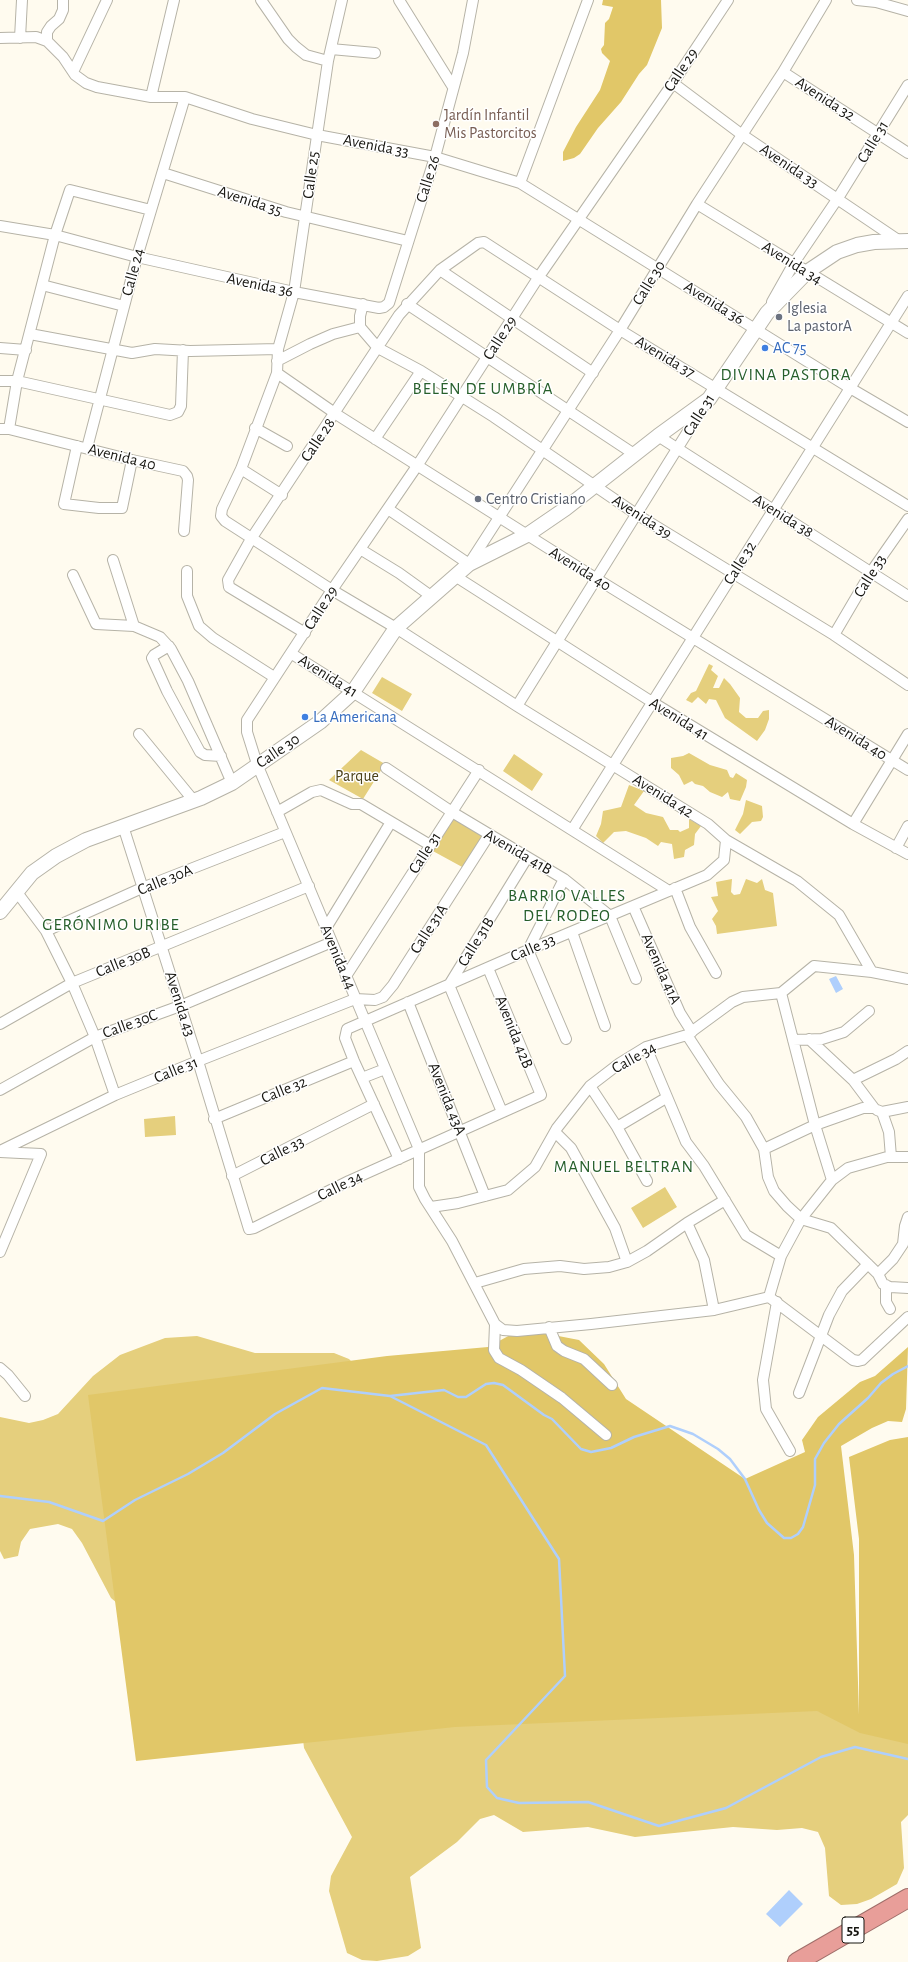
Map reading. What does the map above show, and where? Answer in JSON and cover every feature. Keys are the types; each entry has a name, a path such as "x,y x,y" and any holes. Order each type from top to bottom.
{"highway":[{"name":"55","path":"797,1962 908,1898"}],"main road":[{"path":"767,313 807,272 838,252 857,245 904,242"},
{"name":"Calle 31","path":"712,393 767,313"},
{"name":"Calle 30","path":"0,912 32,873 56,856 86,840 194,800 232,783 257,764 320,722 353,692 396,628 469,564 527,535 595,487 634,454 712,393"}],"street":[{"path":"20,38 22,0"},
{"path":"0,38 36,37 47,41 48,32 51,26 59,19 63,10 63,0"},
{"path":"73,72 107,0"},
{"path":"151,97 174,0"},
{"path":"261,0 288,40 306,55 328,61"},
{"name":"Calle 25","path":"278,349 294,292 328,61 342,0"},
{"path":"399,0 453,87"},
{"name":"Calle 26","path":"384,307 389,303 435,157 463,53 473,0"},
{"path":"520,183 588,0"},
{"name":"Calle 29","path":"257,764 247,732 247,720 274,677 292,654 332,590 417,466 538,278 673,83 728,0"},
{"name":"Calle 30","path":"469,564 593,373 741,134 783,72 826,0"},
{"path":"857,0 876,1 908,11"},
{"name":"Avenida 33","path":"47,41 63,57 75,75 86,83 97,87 151,97 185,97 252,119 317,135 435,157 520,183"},
{"path":"331,48 375,53"},
{"name":"Avenida 32","path":"783,72 908,153"},
{"name":"Avenida 33","path":"673,83 741,134 904,242"},
{"name":"Calle 31","path":"767,313 794,263 838,198 908,85"},
{"name":"Calle 24","path":"132,460 122,508 99,508 64,504 82,447 100,399 137,257 185,97"},
{"name":"Avenida 35","path":"163,173 306,218 408,242"},
{"name":"Avenida 36","path":"520,183 579,218 658,269 850,388 908,422"},
{"path":"4,429 55,235 70,190 151,210"},
{"name":"Avenida 34","path":"697,204 908,333"},
{"name":"Avenida 36","path":"0,226 55,235 137,257 294,292 379,308 384,307"},
{"name":"Avenida 37","path":"484,242 620,330 712,393 813,447 908,506"},
{"name":"Calle 28","path":"305,632 229,587 228,580 252,539 407,304 440,270 478,243 484,242"},
{"path":"440,270 512,320 593,373"},
{"path":"42,285 124,306"},
{"name":"Calle 32","path":"572,830 908,296"},
{"path":"363,304 360,316 360,327 378,348"},
{"path":"407,304 488,356 634,454"},
{"path":"277,361 333,334 360,327"},
{"path":"30,334 132,353 155,349 278,349 277,372 240,469 222,509 221,516 225,521 252,539 332,590 396,628"},
{"path":"0,348 26,350"},
{"name":"Avenida 39","path":"378,348 421,371 462,397 636,514 834,635 908,685"},
{"path":"0,381 17,381 170,415 175,414 181,406 183,350"},
{"path":"375,440 421,371"},
{"name":"Avenida 40","path":"277,372 335,414 375,440 499,516 597,580 908,770"},
{"name":"Calle 31","path":"517,706 597,580 636,514 712,393"},
{"name":"Avenida 40","path":"4,429 183,471 187,476 184,531"},
{"path":"254,432 287,446"},
{"name":"Avenida 38","path":"658,436 908,596"},
{"path":"240,469 282,495"},
{"path":"388,509 469,564"},
{"name":"Calle 33","path":"834,635 871,572 908,519"},
{"path":"360,549 399,573 431,596"},
{"path":"113,560 134,626"},
{"name":"Avenida 41","path":"187,571 187,596 199,626 213,638 274,677"},
{"path":"73,575 96,624 134,626 156,635 169,646 188,681 232,783"},
{"name":"Avenida 41","path":"455,576 652,702 853,824 908,854"},
{"name":"Avenida 42","path":"396,628 517,706 708,824 726,840 797,881 839,915 872,972"},
{"path":"169,646 154,655 152,660 200,752 205,755 221,756"},
{"name":"Avenida 41","path":"292,654 479,770 572,830 672,889"},
{"path":"139,734 194,800"},
{"path":"853,824 908,734"},
{"name":"Avenida 44","path":"257,764 384,1069 419,1149"},
{"name":"Avenida 41B","path":"386,768 452,812 564,879 610,916 636,979"},
{"name":"Calle 31","path":"346,976 479,770"},
{"path":"278,812 312,792 321,790 352,804 361,804 430,845"},
{"path":"326,928 391,822"},
{"name":"Avenida 43","path":"123,826 198,1061 214,1119 249,1229"},
{"path":"896,848 908,826"},
{"name":"Calle 30A","path":"46,931 142,888 285,832"},
{"name":"Calle 31A","path":"355,999 376,1000 383,997 393,985 489,835"},
{"name":"Calle 33","path":"354,1061 345,1033 347,1029 528,950 707,875 720,865 726,855 726,840"},
{"name":"Calle 31B","path":"449,985 528,858"},
{"path":"564,879 528,950 566,1039"},
{"name":"Calle 30B","path":"0,1024 72,983 309,886"},
{"path":"672,889 690,927 716,973"},
{"path":"16,891 46,931 72,983 95,1037 115,1095"},
{"name":"Avenida 41A","path":"633,906 689,1033 719,1084 746,1117 764,1150"},
{"path":"572,932 605,1026"},
{"name":"Calle 30C","path":"0,1090 95,1037 180,1006 332,942"},
{"path":"832,1180 815,1125 781,993 814,966 872,972 908,979"},
{"name":"Avenida 42B","path":"488,968 540,1095"},
{"path":"449,985 502,1112"},
{"name":"Calle 34","path":"431,1207 458,1203 508,1190 535,1167 555,1132 590,1086 620,1063 646,1047 689,1033 732,1002 743,997 781,993"},
{"name":"Calle 31","path":"0,1152 115,1095 355,999"},
{"name":"Avenida 43A","path":"408,1002 485,1196"},
{"path":"793,1040 822,1039 844,1032 869,1011"},
{"path":"809,1040 853,1080 878,1110 889,1132 891,1157"},
{"path":"646,1047 666,1098 686,1142 704,1166 746,1235 781,1256"},
{"path":"853,1080 896,1059 908,1051"},
{"path":"354,1061 399,1158"},
{"name":"Calle 32","path":"214,1119 354,1061"},
{"path":"362,1078 384,1069"},
{"path":"590,1086 617,1127 647,1181"},
{"name":"Calle 34","path":"249,1229 254,1228 399,1158 540,1095"},
{"path":"617,1127 666,1098"},
{"name":"Calle 33","path":"232,1176 374,1104"},
{"path":"908,1107 878,1110 863,1108 815,1125 764,1150 768,1177 774,1191 801,1219 831,1228 878,1274 880,1280 886,1285 908,1288"},
{"path":"555,1132 571,1148 597,1194 615,1228 627,1262"},
{"path":"419,1149 419,1187 452,1241 495,1324 503,1330 549,1327 714,1310 773,1300 853,1360 858,1361 862,1360 908,1316"},
{"path":"0,1152 41,1154 0,1252"},
{"path":"790,1451 766,1409 763,1380 773,1300 781,1256 801,1219 832,1180 848,1168 891,1157 908,1157"},
{"path":"475,1283 524,1269 560,1266 584,1269 609,1267 627,1262 647,1251 687,1223 725,1200"},
{"path":"878,1274 893,1259 903,1244 904,1226 908,1216"},
{"path":"687,1223 704,1260 714,1310"},
{"path":"799,1393 828,1315 842,1291 868,1264"},
{"path":"886,1285 886,1302 890,1309"},
{"path":"495,1324 494,1350 499,1358 521,1370 562,1398 606,1435"},
{"path":"549,1327 557,1346 564,1351 584,1359 612,1385"},
{"path":"0,1368 26,1396"}],"green space":[{"path":"709,664 713,666 711,670 718,676 713,688 719,688 724,678 740,698 739,712 746,718 758,718 763,711 769,710 769,719 765,730 757,741 725,718 716,700 709,699 706,704 698,697 692,703 686,700 691,693 696,691"},
{"path":"382,677 412,694 402,711 372,693"},
{"name":"Parque","path":"361,750 385,764 363,799 329,780"},
{"path":"689,753 710,765 727,770 730,777 733,778 736,773 747,780 746,787 740,801 730,799 728,792 722,797 710,792 703,786 695,784 692,781 684,785 679,775 671,768 671,758 683,756"},
{"path":"514,754 543,774 532,791 503,771"},
{"path":"629,785 644,791 634,805 646,813 663,817 670,830 678,830 680,832 689,828 689,819 701,826 695,834 694,845 685,850 684,857 674,859 672,844 661,842 658,846 646,838 626,831 614,832 603,843 596,836 601,824 603,811 621,807"},
{"path":"746,800 762,806 763,817 761,821 752,822 740,834 735,830 743,814"},
{"path":"452,815 486,837 464,868 431,850"},
{"path":"732,879 731,892 734,895 740,894 746,879 757,883 762,879 765,890 773,893 777,926 717,934 716,926 712,919 718,911 711,897 718,896 716,882"},
{"path":"175,1116 176,1135 145,1137 144,1119"},
{"path":"665,1187 677,1207 643,1228 631,1208"},
{"path":"197,1336 255,1353 334,1353 349,1359 360,1370 818,1711 908,1743 908,1815 901,1822 904,1868 897,1884 871,1899 857,1904 841,1905 829,1896 825,1848 818,1832 802,1828 777,1830 733,1827 635,1837 588,1827 523,1832 494,1815 480,1819 457,1842 410,1877 421,1948 408,1956 377,1961 362,1960 347,1953 329,1891 331,1876 352,1837 304,1748 300,1713 137,1620 111,1598 82,1543 72,1529 58,1524 30,1529 21,1542 18,1556 4,1559 0,1551 0,1417 29,1423 43,1420 58,1414 93,1376 120,1355 165,1338"}],"shaded area":[{"path":"603,0 661,0 662,28 647,65 639,74 621,102 598,128 580,154 574,158 563,161 563,152 576,127 600,90 610,61 602,53 601,49 604,45 605,23 609,19 613,7 602,5"},
{"path":"512,1334 548,1334 579,1340 604,1364 626,1399 745,1479 805,1452 802,1440 818,1417 860,1382 875,1376 908,1347 906,1409 902,1422 888,1421 872,1428 841,1446 854,1555 859,1715 859,1539 849,1457 890,1440 908,1437 908,1744 860,1733 817,1711 455,1727 136,1761 88,1395 387,1356 488,1347"}],"water":[{"path":"836,976 843,989 836,993 829,979"},
{"path":"789,1890 803,1904 780,1927 766,1914"}],"waterway":[{"path":"390,1396 444,1390 458,1397 466,1397 486,1384 494,1383 503,1385 544,1415 552,1419 581,1449 591,1452 611,1448 634,1437 670,1426 693,1434 718,1449 730,1459 745,1479 759,1510 767,1523 784,1538 791,1538 798,1534 803,1527 815,1485 815,1459 824,1443 839,1424 868,1398 881,1383 893,1374 908,1366"},
{"path":"0,1496 49,1502 103,1521 135,1500 188,1474 223,1453 275,1414 322,1388 390,1396 486,1445 559,1559 565,1676 486,1760 487,1787 497,1798 519,1803 588,1802 659,1826 726,1808 821,1757 855,1747 908,1759"}],"place":[{"name":"Jardín Infantil Mis Pastorcitos","path":"436,124"},
{"name":"Iglesia La pastorA","path":"779,317"},
{"name":"AC 75","path":"765,348"},
{"name":"Centro Cristiano","path":"478,499"},
{"name":"La Americana","path":"305,717"}],"district":[{"name":"DIVINA PASTORA","path":"786,375"},
{"name":"BELÉN DE UMBRÍA","path":"483,389"},
{"name":"BARRIO VALLES DEL RODEO","path":"567,906"},
{"name":"GERÓNIMO URIBE","path":"111,925"},
{"name":"MANUEL BELTRAN","path":"624,1167"}]}
